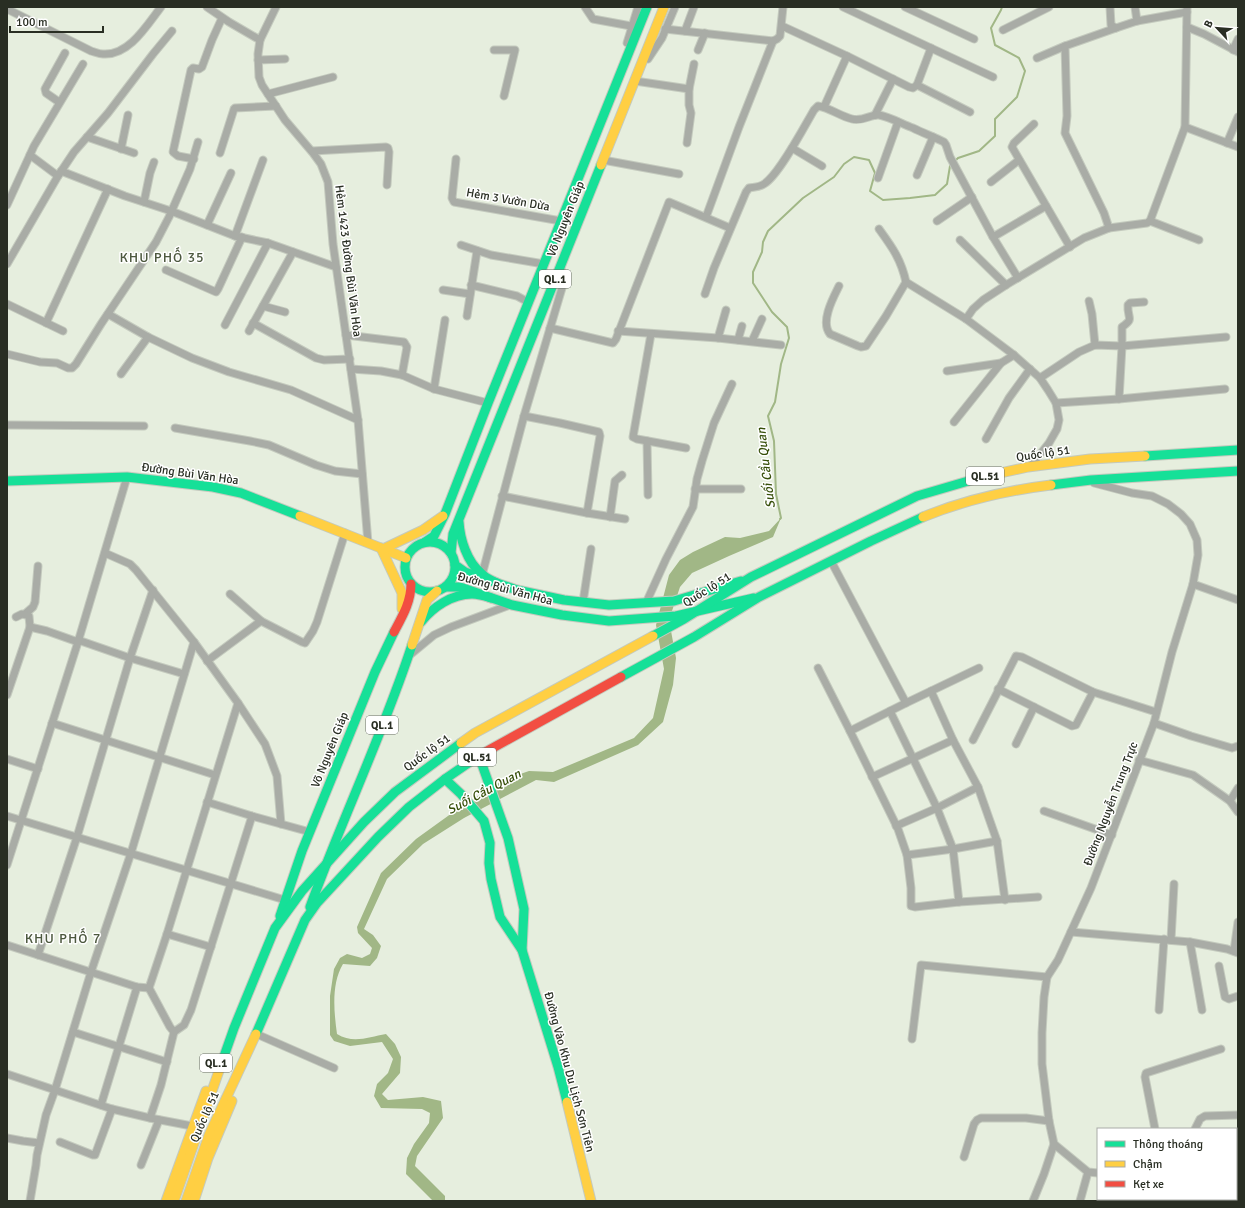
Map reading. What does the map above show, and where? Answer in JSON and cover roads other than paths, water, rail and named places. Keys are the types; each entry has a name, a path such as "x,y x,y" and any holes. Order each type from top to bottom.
{"main road":[{"name":"Võ Nguyên Giáp","path":"425,542 434,536 445,514 528,302 647,7"},
{"name":"Võ Nguyên Giáp","path":"451,553 453,534 664,7"},
{"name":"Quốc lộ 51","path":"166,1201 192,1126 264,942 307,886 364,822 395,792 439,758 475,733 647,639 680,617 696,612 751,577 917,496 972,479 1030,467 1090,459 1238,450"},
{"name":"Quốc lộ 51","path":"186,1201 209,1135 255,1037 305,920 325,894 350,869 378,837 404,812 479,756 694,637 759,597 925,516 978,499 1032,487 1086,481 1238,471"},
{"name":"Đường Bùi Văn Hòa","path":"7,481 127,477 213,487 241,493 406,558"},
{"path":"401,616 403,603 402,593 382,548 392,545 434,523 445,514"},
{"path":"459,519 461,539 476,569 482,575 497,583"},
{"path":"425,542 442,544 451,553"},
{"name":"QL.1","path":"425,542 414,548 406,558 406,575 415,588 423,591 437,591 446,587"},
{"name":"QL.1","path":"451,553 455,565"},
{"path":"446,587 454,574 455,565"},
{"name":"Đường Bùi Văn Hòa","path":"455,565 465,572 497,583 564,600 609,605 720,597"},
{"name":"Võ Nguyên Giáp","path":"275,928 291,880 375,672 411,594 411,584"},
{"name":"Đường Bùi Văn Hòa","path":"446,587 460,587 512,605 562,616 609,621 680,617"},
{"name":"QL.1","path":"304,933 305,920 325,866 400,682 423,609 427,600 437,591"},
{"path":"415,634 424,616 442,603 469,594 491,598"},
{"path":"729,615 720,597 759,597"},
{"name":"Đường Vào Khu Du Lịch Sơn Tiên","path":"479,756 508,838 524,909 522,950"},
{"name":"Đường Vào Khu Du Lịch Sơn Tiên","path":"445,780 461,794 484,821 490,843 489,863 491,879 500,917 522,950 558,1067 590,1201"},
{"path":"291,880 316,891"},
{"name":"Quốc lộ 51","path":"194,1201 208,1158 222,1123 261,1036 304,933 325,894"},
{"name":"Quốc lộ 51","path":"174,1201 234,1028 275,928"}],"street":[{"path":"7,9 91,51 103,54 119,51 133,41 161,7"},
{"path":"207,7 222,18 260,40"},
{"name":"Hẻm 1423 Đường Bùi Văn Hòa","path":"276,7 260,40 258,60 259,77 262,85 285,120 312,151 321,164 328,182 336,267 352,369 358,420 368,543"},
{"path":"585,7 593,19 631,26"},
{"path":"617,82 631,26 638,7"},
{"path":"674,7 662,38 636,79 689,89"},
{"path":"685,31 694,7"},
{"path":"665,29 772,41 780,36 783,7"},
{"path":"843,7 993,77"},
{"path":"905,7 974,39"},
{"path":"1003,30 1049,7"},
{"path":"1110,7 1112,25 1116,28"},
{"path":"1135,7 1137,21"},
{"path":"1037,58 1065,46 1137,21 1187,10 1185,127 1150,221"},
{"path":"194,159 178,156 173,152 191,70 193,68 199,69 202,67 222,18"},
{"path":"782,26 913,88 917,84 931,48"},
{"path":"1187,27 1236,51 1238,39"},
{"path":"7,264 60,174 87,137 108,113 172,31"},
{"path":"698,50 705,33"},
{"path":"706,217 772,41"},
{"path":"1065,46 1067,116 1065,133 1104,213 1109,228"},
{"path":"494,50 516,50 504,96"},
{"path":"59,102 46,93 45,89 65,53"},
{"path":"824,107 847,56"},
{"path":"258,60 285,59"},
{"path":"7,205 10,192 59,102 83,64"},
{"path":"687,143 691,113 689,105 689,89 694,64"},
{"path":"268,94 333,77"},
{"path":"876,115 893,79"},
{"path":"917,84 970,112"},
{"path":"220,153 235,108 276,106"},
{"path":"705,294 730,228 749,188 764,184 771,178 818,106 824,107 852,119 862,120 880,115 944,142 950,157 993,237 1018,278"},
{"path":"121,149 128,115"},
{"path":"1227,143 1238,117"},
{"path":"878,178 898,122"},
{"path":"1034,124 1014,143 1012,147 1018,160 1070,247"},
{"path":"1185,127 1238,147"},
{"path":"87,137 134,153"},
{"path":"917,175 933,137"},
{"path":"7,354 32,360 57,363 68,368 72,368 76,364 156,242 194,159 198,142"},
{"path":"312,151 386,147 388,148 389,152 387,186"},
{"path":"792,148 822,166"},
{"path":"30,155 60,174 171,211 207,226 268,243 336,267"},
{"name":"Hẻm 3 Vườn Dừa","path":"456,159 452,200 454,202 561,221"},
{"path":"166,270 216,292 218,290 239,236 263,160"},
{"path":"603,160 680,174"},
{"path":"991,182 1018,160"},
{"path":"144,202 150,173 154,162"},
{"path":"207,226 231,173"},
{"path":"46,323 108,189"},
{"path":"938,221 972,197"},
{"path":"550,328 613,344 669,202 730,228"},
{"path":"993,237 1046,206"},
{"path":"966,319 984,300 1006,285 1084,238 1109,228 1147,223 1150,221 1199,240"},
{"path":"839,286 830,305 826,326 827,330 830,334 861,347 866,346 906,282 904,271 898,256 879,228"},
{"path":"960,240 1006,285"},
{"path":"225,325 268,243"},
{"path":"461,245 491,255 544,264"},
{"path":"467,316 477,251"},
{"path":"249,331 293,252"},
{"path":"482,575 524,416 563,282 560,266"},
{"path":"906,282 966,319 1014,355 1040,378 1056,403 1059,420 1057,428 1049,443 1030,467"},
{"path":"471,285 517,296 528,302"},
{"path":"443,290 470,294"},
{"path":"1090,300 1095,345"},
{"path":"1119,399 1122,326 1128,324 1130,321 1128,305 1130,303 1144,302"},
{"path":"7,304 63,331"},
{"path":"263,306 285,312"},
{"path":"718,338 726,310"},
{"path":"108,314 148,337 210,365 291,390 358,420"},
{"path":"752,342 762,319"},
{"path":"434,389 445,320"},
{"path":"254,323 316,358 339,360 350,359"},
{"path":"738,340 742,326"},
{"path":"618,331 718,338 781,345"},
{"path":"651,334 633,437 686,448"},
{"path":"346,335 404,342 407,347 402,375"},
{"path":"121,374 148,337"},
{"path":"1040,378 1087,347 1095,345 1122,346 1226,337"},
{"path":"954,422 1001,363 1014,355"},
{"path":"947,371 1001,363"},
{"path":"352,369 381,371 402,375 434,389 488,403"},
{"path":"986,439 1009,398 1030,369"},
{"path":"649,602 666,559 692,509 702,461 714,423 732,384"},
{"path":"1056,403 1119,399 1224,389"},
{"path":"524,416 599,432 600,436 587,513"},
{"path":"7,424 144,426"},
{"path":"175,428 256,442 335,471 362,474"},
{"path":"647,440 648,495"},
{"path":"610,517 615,481 622,475"},
{"path":"7,865 78,641 127,477"},
{"name":"Đường Nguyễn Trung Trực","path":"1054,1144 1049,1121 1042,1064 1044,1004 1047,977 1058,960 1091,888 1154,723 1172,652 1193,584 1198,555 1197,540 1190,524 1181,514 1168,504 1152,496 1132,493 1086,481"},
{"path":"695,489 742,490"},
{"path":"502,496 625,519"},
{"path":"230,594 261,621 305,643 317,622 345,533"},
{"path":"583,602 591,549"},
{"path":"105,553 130,564 152,590 194,642 238,703 265,744 277,776 281,824"},
{"path":"831,561 906,703"},
{"path":"16,617 25,614 33,607 38,566"},
{"path":"1193,584 1238,600"},
{"path":"38,955 77,836 130,658 152,590"},
{"path":"408,656 434,635 464,621 512,605"},
{"path":"7,695 30,627 29,616 25,614"},
{"path":"207,661 261,621"},
{"path":"30,627 184,674"},
{"path":"30,1201 39,1143 46,1115 91,972 131,853 194,642"},
{"path":"973,740 1016,656 1022,657 1093,692 1156,712"},
{"path":"818,668 896,826 907,855 911,888 911,906 915,907 959,902 1038,897"},
{"path":"850,731 979,668"},
{"path":"998,689 1072,726 1076,725 1093,692"},
{"path":"931,691 953,740 978,787 996,841 1005,900"},
{"path":"174,1032 149,988 168,934 238,703"},
{"path":"1016,744 1034,707"},
{"path":"890,711 937,808 953,849 959,902"},
{"path":"52,723 215,775"},
{"path":"1154,723 1232,748 1238,746"},
{"path":"872,777 953,740"},
{"path":"7,759 38,769"},
{"path":"1139,760 1189,774 1197,778 1230,801 1238,812"},
{"path":"896,826 937,808 978,787"},
{"path":"1230,801 1238,788"},
{"path":"207,802 310,832"},
{"path":"1044,811 1112,835"},
{"path":"7,816 285,900"},
{"path":"150,1118 167,1062 174,1032 184,1025 191,1010 252,816"},
{"path":"907,855 953,849 996,841"},
{"path":"1159,1010 1174,884"},
{"path":"1071,932 1190,942 1237,952 1238,922"},
{"path":"168,934 211,947"},
{"path":"1190,942 1202,1010"},
{"path":"7,945 137,986 149,988"},
{"path":"912,1038 921,965 1047,977"},
{"path":"1219,966 1225,998 1229,999 1238,996"},
{"path":"100,1105 137,986"},
{"path":"73,1032 167,1062"},
{"path":"261,1036 334,1068"},
{"path":"1155,1128 1145,1077 1146,1073 1221,1049"},
{"path":"7,1074 112,1109 192,1126"},
{"path":"60,1142 93,1155 96,1154 112,1109"},
{"path":"1196,1128 1200,1120 1205,1116 1238,1115"},
{"path":"964,1157 974,1124 981,1118 1026,1118 1049,1121"},
{"path":"141,1165 159,1120"},
{"path":"7,1138 39,1143"},
{"path":"1033,1201 1054,1144 1088,1172 1097,1173"},
{"path":"1080,1201 1088,1172"}],"waterway":[{"name":"Suối Cầu Quan","path":"955,161 958,158 979,151 995,136 995,119 1017,97 1025,71 1019,58 995,45 991,28 1002,7"},
{"name":"Suối Cầu Quan","path":"780,519 776,494 774,441 768,416 775,402 781,364 789,338 787,327 772,312 753,283 753,272 762,252 763,242 768,231 803,198 834,177 844,164 854,157 869,160 875,173 870,191 883,200 935,195 947,184 950,166 952,164"}],"district":[{"name":"KHU PHỐ 35","path":"162,257"},
{"name":"KHU PHỐ 7","path":"63,938"}]}
